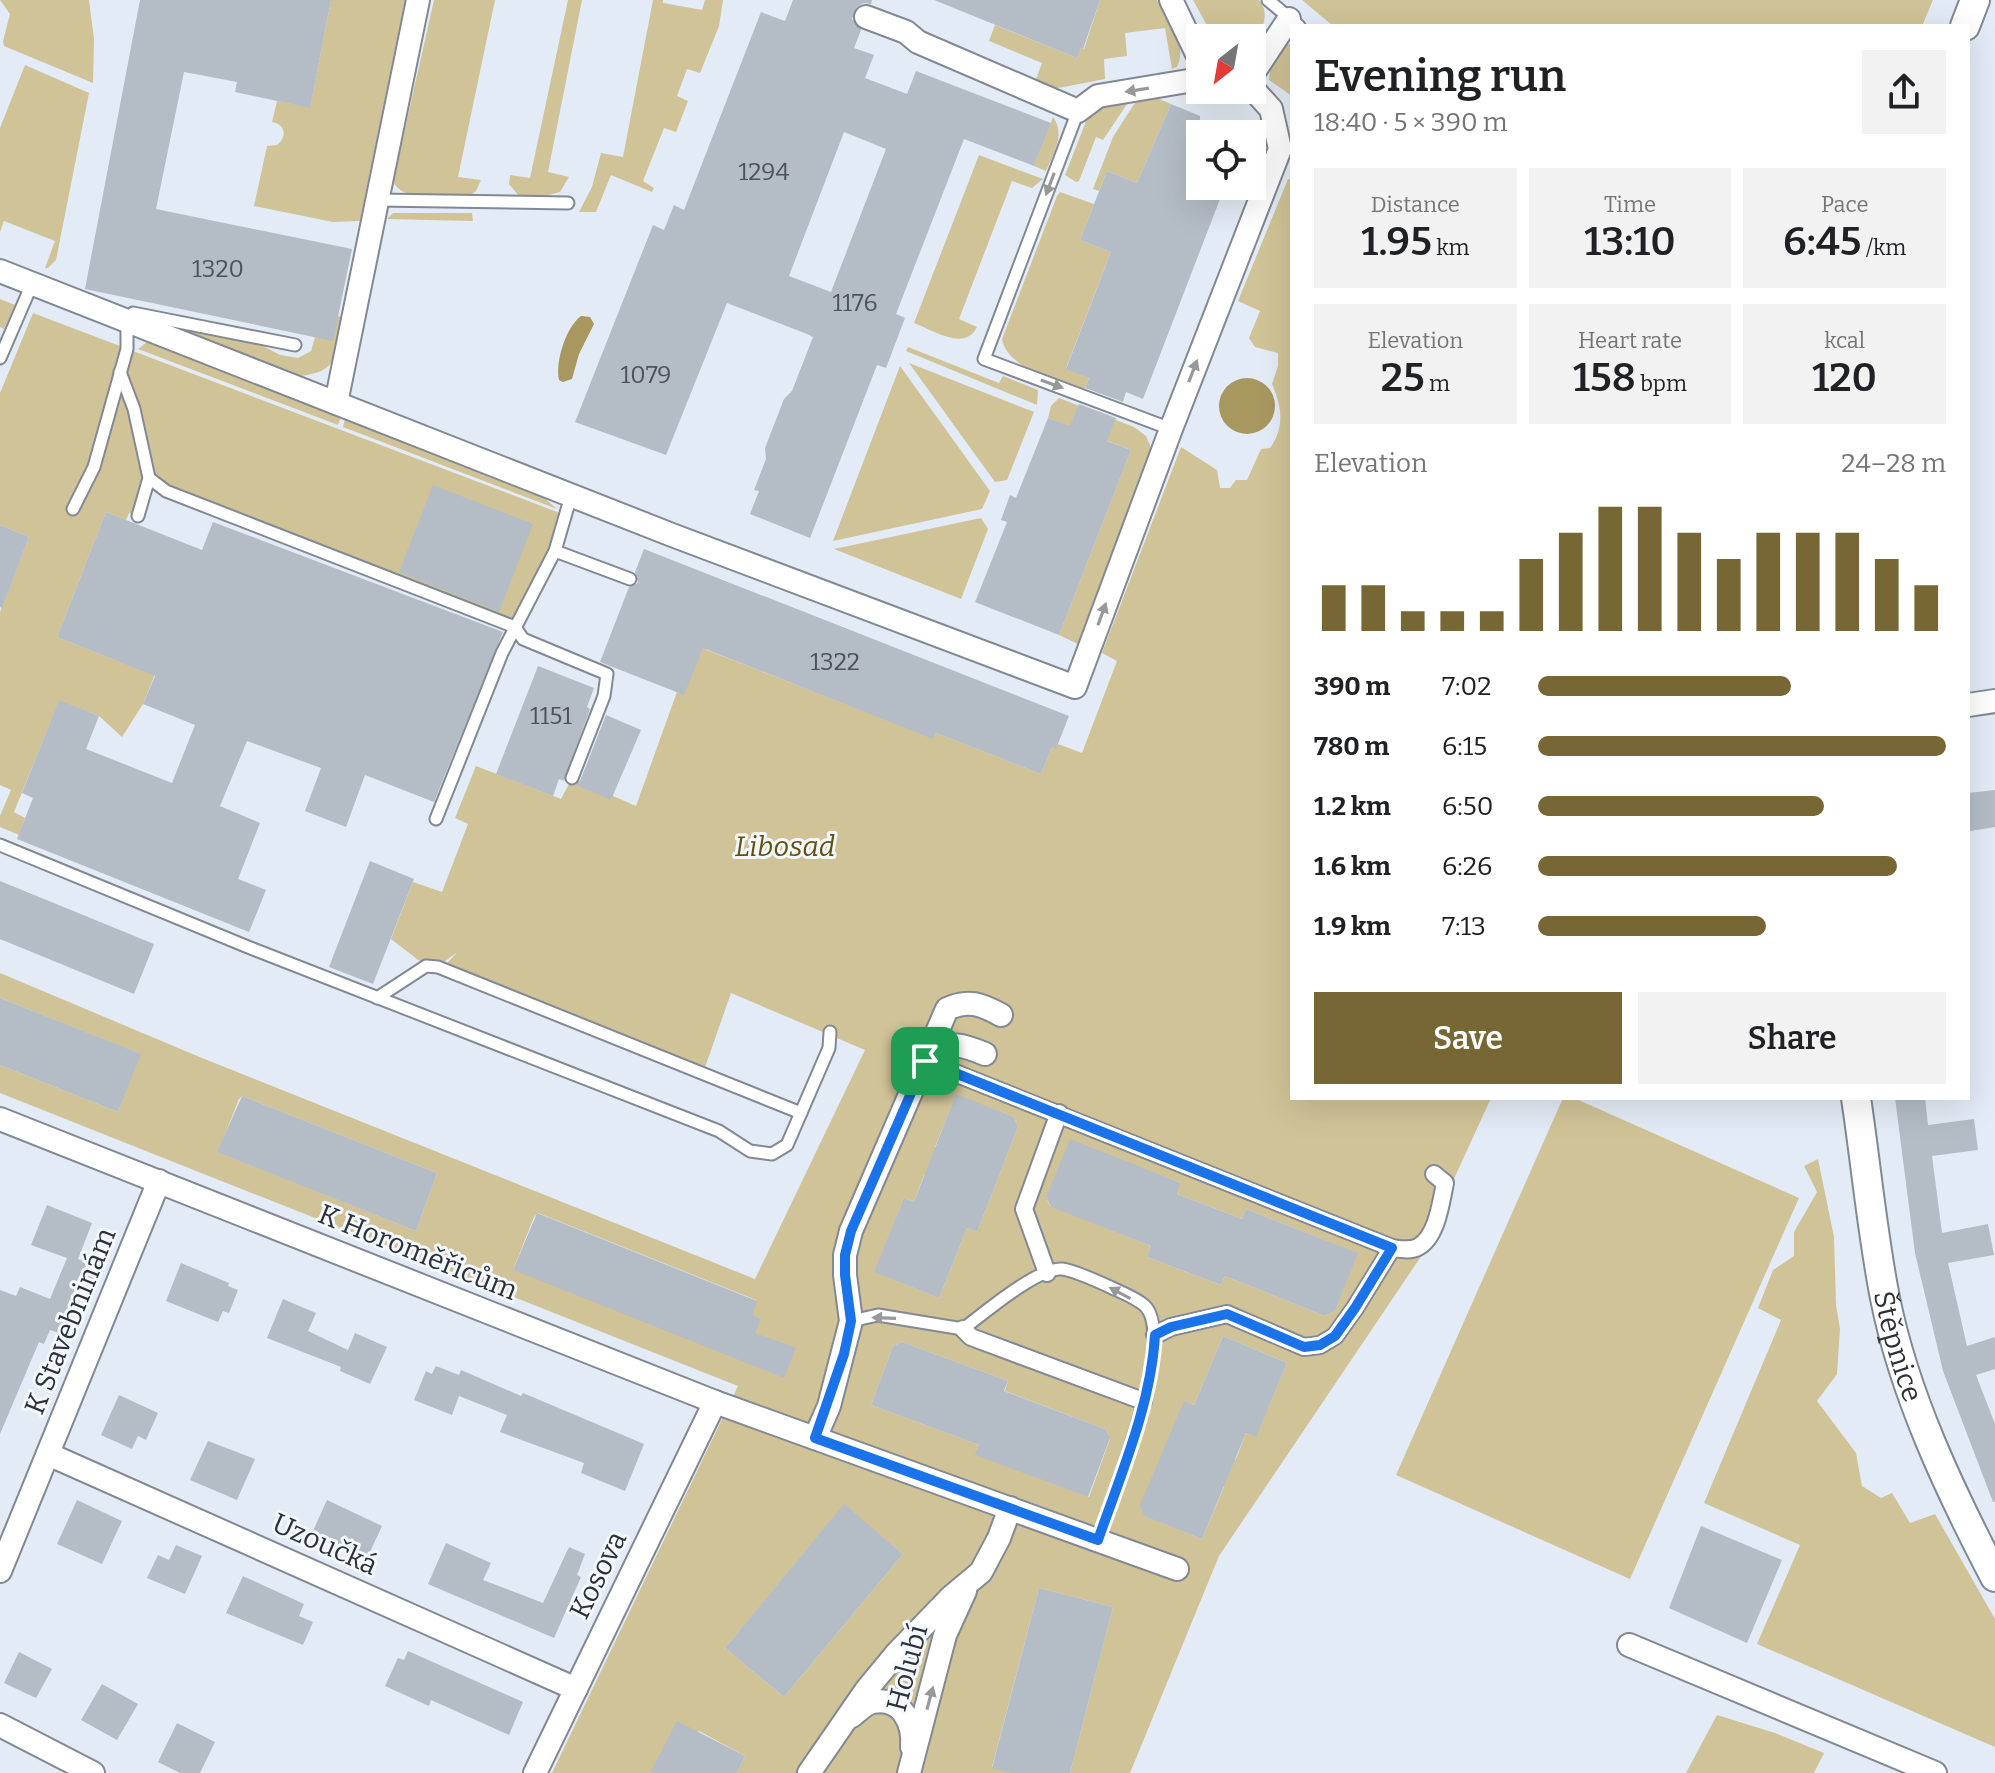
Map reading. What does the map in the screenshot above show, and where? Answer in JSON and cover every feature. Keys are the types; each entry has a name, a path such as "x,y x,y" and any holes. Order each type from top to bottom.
{"street":[{"path":"336,403 418,0"},
{"path":"1171,0 1186,31"},
{"path":"1966,24 1975,0"},
{"path":"866,17 906,32 918,42 1078,111 1098,96 1186,81"},
{"path":"1266,58 1290,28"},
{"path":"0,271 571,496 1075,687 1280,149 1271,109 1266,103"},
{"path":"1970,705 1995,701"},
{"path":"815,1438 837,1380 851,1321 845,1255 851,1231 947,1009 961,1002 983,1006 1001,1015"},
{"path":"927,1056 950,1044 966,1046 985,1054"},
{"path":"927,1056 1392,1248 1409,1250 1419,1247 1431,1232 1439,1213 1445,1183 1434,1174"},
{"name":"Štěpnice","path":"1856,1100 1885,1300 1902,1361 1964,1518 1995,1577"},
{"path":"1047,1273 1024,1209 1059,1113"},
{"name":"K Horoměřicům","path":"0,1119 715,1402 1177,1569"},
{"name":"K Stavebninám","path":"0,1571 159,1181"},
{"path":"1155,1335 1171,1327 1227,1314 1304,1347 1320,1345 1335,1336 1392,1248"},
{"path":"963,1329 971,1337 1143,1401"},
{"name":"Kosova","path":"535,1773 715,1402"},
{"name":"Uzoučká","path":"48,1454 576,1689"},
{"name":"Holubí","path":"809,1773 842,1723 896,1654 951,1597 981,1572 1010,1508"},
{"name":"Holubí","path":"909,1772 945,1635 970,1583"},
{"path":"1629,1645 1935,1773"},
{"name":"Holubí","path":"842,1723 871,1702 886,1701 907,1713 913,1731 909,1772"},
{"path":"0,1725 93,1773"}],"lane":[{"path":"1268,0 1294,23"},
{"path":"1078,111 984,359 1171,429"},
{"path":"378,200 568,203"},
{"path":"0,358 32,284"},
{"path":"73,509 94,467 127,349 127,323 133,313 295,345"},
{"path":"120,371 134,409 149,478 138,516"},
{"path":"149,478 166,491 515,627 523,639 607,674 604,696 572,778"},
{"path":"436,819 502,653 555,551 571,496"},
{"path":"555,551 630,579"},
{"path":"0,845 377,998 719,1131 750,1151 772,1154 787,1145 829,1048 830,1032"},
{"path":"377,998 426,966 438,967 801,1113"},
{"path":"851,1321 878,1315 963,1329 1034,1278 1061,1269 1106,1285 1145,1306 1155,1325 1154,1362 1128,1455 1098,1540"}],"green space":[{"path":"0,0 89,0 94,39 93,83 4,46 10,14"},
{"path":"331,0 405,0 360,221 333,222 254,206 267,146 277,145 284,135 280,125 272,122 277,101 310,107"},
{"path":"434,0 495,0 458,177 481,180 476,191 468,197 417,196 399,189 393,182"},
{"path":"568,0 582,0 548,172 569,177 560,192 519,196 509,184 510,175 530,178"},
{"path":"653,0 702,10 705,0 723,0 719,26 700,73 687,69 677,96 688,101 676,132 664,128 643,181 654,188 652,192 611,175 596,212 579,212 592,187 601,153 623,157"},
{"path":"1100,0 1157,0 1179,41 1177,67 1172,69 1165,28 1125,33 1127,56 1104,59 1105,79 1048,90 1035,82 1042,63 989,41 995,25 1077,58 1081,48 1084,49"},
{"path":"1193,0 1259,0 1265,12 1263,24 1206,24"},
{"path":"1302,0 1933,0 1923,24 1331,24"},
{"path":"1290,43 1290,95 1269,80 1275,58"},
{"path":"25,65 89,93 56,260 48,268 45,268 55,241 4,221 0,232 0,128"},
{"path":"1152,96 1171,104 1137,183 1107,171 1099,191 1093,189 1113,137 1138,98"},
{"path":"1131,98 1103,140 1096,137 1079,181 1065,175 1089,114 1101,104"},
{"path":"1053,117 1058,137 1046,171 1034,166"},
{"path":"979,155 1043,179 1032,188 1012,181 959,319 977,327 972,334 957,339 914,323"},
{"name":"Libosad","path":"1288,179 1290,1100 1490,1100 1453,1181 1450,1198 1420,1258 1219,1556 1130,1773 1070,1773 1113,1607 1039,1588 992,1767 1011,1773 737,1773 745,1756 699,1731 650,1773 552,1773 738,1386 0,1093 0,1065 118,1112 140,1054 0,998 0,973 202,1058 755,1279 865,1050 731,993 703,1073 442,969 457,952 438,967 426,966 391,939 413,882 442,892 468,824 455,818 476,766 561,799 572,778 636,806 696,639 707,650 933,738 936,733 1041,774 1052,747 1056,748 1058,744 1082,753 1117,661 1102,653 1181,447 1217,470 1220,488 1230,488 1236,480 1247,480 1261,449 1270,448 1275,440 1280,425 1280,409 1272,384 1278,366 1278,353 1255,347 1249,338 1260,311 1238,301","holes":["956,1095 1014,1117 1018,1127 977,1232 967,1228 939,1298 875,1272 904,1198 914,1202 924,1175 936,1171 935,1147","242,1096 437,1173 416,1231 218,1152","1150,1171 1181,1183 1177,1194 1242,1219 1246,1209 1357,1253 1335,1311 1325,1316 1225,1276 1221,1285 1147,1257 1151,1246 1050,1206 1046,1197","538,1213 756,1300 753,1315 513,1270","1223,1336 1287,1363 1256,1436 1246,1433 1236,1459 1224,1464 1224,1487 1202,1539 1145,1516 1184,1402 1194,1405","902,1342 1008,1381 1005,1391 1105,1429 1110,1439 1089,1497 976,1455 979,1445 871,1405 893,1346","795,1348 784,1377 764,1370","844,1505 903,1554 784,1697 725,1648"]},
{"path":"1060,192 1094,204 1080,240 1111,252 1066,368 1089,378 1084,390 1024,366 1013,358 1002,339"},
{"path":"393,213 472,213 473,221 387,219"},
{"path":"0,299 15,305 4,329 0,327"},
{"path":"33,313 565,515 515,627 149,478 138,516 129,513 126,520 106,512 57,637 115,660 129,623 169,639 143,704 122,737 99,716 59,701 14,812 25,818 19,835 0,827 0,816 11,790 0,785 0,612 29,537 0,525 0,393"},
{"path":"338,316 345,318 334,359 321,371 297,376 144,320 259,344 280,355 298,358 311,351 315,337"},
{"path":"147,342 341,417 338,425 138,349"},
{"path":"908,347 999,383 1003,376 1038,390 1037,405 906,351"},
{"path":"909,363 1034,412 1007,480 995,482"},
{"path":"900,366 990,491 982,509 833,541"},
{"path":"1059,398 1134,427 1146,436 1152,450 1084,647 1059,635 1131,450 1048,418 1051,406"},
{"path":"345,419 543,497 557,509 343,427"},
{"path":"981,518 988,529 961,599 834,549"},
{"path":"1562,1100 1578,1100 1799,1198 1630,1579 1396,1475"},
{"path":"1818,1159 1834,1237 1836,1305 1840,1329 1837,1374 1817,1401 1856,1453 1862,1486 1881,1498 1892,1493 1910,1523 1935,1514 1995,1619 1995,1747 1757,1644 1800,1545 1704,1503 1781,1320 1758,1308 1773,1270 1794,1256 1794,1232 1817,1192 1804,1166"},
{"path":"1717,1715 1775,1733 1824,1753 1814,1773 1686,1773"}],"shaded area":[{"path":"581,316 590,317 594,324 579,354 572,379 563,382 559,380 558,373 560,355 566,336"},
{"path":"1247,378 1267,386 1275,406 1267,426 1247,434 1227,426 1219,406 1227,386"}],"building":[{"path":"140,0 331,0 310,108 235,92 237,82 184,72 156,209 352,249 333,341 85,289"},
{"path":"793,0 872,0 871,4 863,3 857,7 852,19 861,30 854,48 874,55 865,78 907,94 916,71 1051,123 1034,166 964,139 896,314 905,318 886,368 877,365 810,538 750,514 759,491 754,490 766,459 765,448 813,337 807,334 727,303 666,455 575,422 653,225 664,230 674,205 684,210 761,12 785,21","holes":["844,132 886,149 831,292 789,276"]},
{"path":"934,0 1100,0 1077,58"},
{"path":"1171,104 1200,116 1200,120 1186,120 1186,200 1220,200 1143,399 1126,392 1123,402 1085,388 1089,378 1066,369 1111,252 1080,240 1107,171 1137,183"},
{"path":"1079,404 1116,418 1107,441 1131,450 1059,635 975,602 1007,522 1001,520 1010,495 1016,498 1048,418 1070,426"},
{"path":"433,485 533,524 499,612 399,572"},
{"path":"106,512 202,550 213,522 503,632 434,802 365,775 346,827 305,811 321,768 247,741 220,806 260,823 238,879 266,890 249,932 17,839 33,798 22,793 59,700 99,716 86,749 172,783 195,725 143,704 155,676 57,637"},
{"path":"0,525 29,537 2,608 0,607"},
{"path":"644,549 1069,716 1056,749 1052,747 1041,774 936,733 933,739 703,648 684,695 600,662 629,587 638,583 635,572"},
{"path":"538,666 594,688 587,707 590,709 564,781 559,779 553,796 496,774"},
{"path":"606,715 641,730 611,800 576,785"},
{"path":"1995,790 1995,827 1970,831 1970,793"},
{"path":"370,861 414,879 373,984 329,967"},
{"path":"0,881 154,944 134,994 0,939"},
{"path":"0,998 141,1054 118,1112 0,1065"},
{"path":"956,1094 1014,1117 1018,1127 977,1232 967,1228 939,1298 874,1272 904,1198 914,1202"},
{"path":"242,1096 437,1173 416,1231 217,1152"},
{"path":"1895,1100 1925,1100 1928,1125 1974,1119 1978,1150 1932,1156 1942,1233 1988,1224 1994,1255 1948,1263 1967,1346 1995,1337 1995,1369 1976,1375 1995,1424 1995,1502 1943,1371 1915,1253"},
{"path":"1070,1139 1181,1183 1177,1194 1242,1219 1246,1209 1358,1253 1335,1311 1325,1316 1225,1276 1221,1285 1147,1257 1151,1246 1051,1207 1046,1197"},
{"path":"47,1205 92,1223 78,1259 99,1267 89,1292 82,1289 65,1335 50,1330 44,1344 39,1342 0,1434 0,1290 16,1296 20,1287 50,1299 67,1258 31,1245"},
{"path":"537,1213 757,1301 753,1315 761,1319 755,1333 796,1348 784,1378 513,1270"},
{"path":"181,1263 229,1283 228,1286 238,1290 229,1313 223,1311 218,1322 166,1301"},
{"path":"283,1299 316,1313 308,1331 348,1350 355,1333 387,1347 370,1384 340,1371 341,1367 267,1338"},
{"path":"1223,1336 1287,1363 1256,1437 1246,1433 1202,1539 1144,1516 1140,1505 1184,1401 1194,1405"},
{"path":"902,1342 1008,1381 1004,1391 1105,1429 1110,1438 1088,1497 975,1455 979,1445 871,1405 893,1346"},
{"path":"436,1366 459,1375 461,1370 521,1396 523,1393 644,1444 625,1491 581,1473 584,1463 500,1432 507,1415 459,1396 452,1415 414,1400 426,1371 432,1374"},
{"path":"119,1395 158,1413 146,1440 138,1436 132,1449 101,1435"},
{"path":"208,1441 255,1459 237,1500 190,1480"},
{"path":"77,1500 122,1521 102,1564 57,1544"},
{"path":"327,1500 382,1526 368,1556 341,1544 339,1547 312,1533"},
{"path":"844,1504 903,1554 784,1697 725,1648"},
{"path":"1701,1526 1782,1560 1747,1643 1669,1608"},
{"path":"446,1543 491,1563 483,1580 543,1603 569,1547 585,1554 577,1575 581,1577 554,1638 428,1584"},
{"path":"176,1545 202,1556 185,1594 147,1578 158,1555 169,1560"},
{"path":"243,1576 304,1604 299,1616 313,1622 303,1645 226,1613"},
{"path":"1039,1588 1113,1607 1070,1773 1011,1773 992,1768"},
{"path":"408,1651 523,1702 509,1735 431,1700 429,1706 385,1686 398,1658 404,1660"},
{"path":"19,1652 52,1669 36,1698 4,1683"},
{"path":"102,1684 138,1704 117,1740 81,1720"},
{"path":"677,1721 745,1756 737,1773 650,1773"},
{"path":"177,1723 215,1742 200,1773 180,1773 158,1762"}],"route":[{"path":"925,1061 1392,1248 1335,1336 1320,1345 1304,1347 1227,1314 1171,1327 1155,1335 1154,1362 1128,1455 1098,1540 815,1438 829,1406 851,1321 845,1255 851,1231 925,1061"}]}
